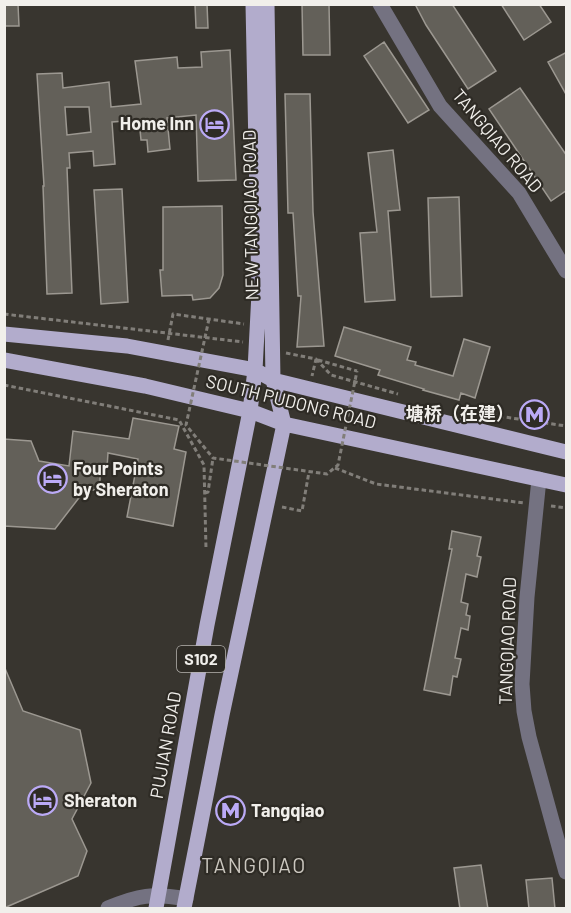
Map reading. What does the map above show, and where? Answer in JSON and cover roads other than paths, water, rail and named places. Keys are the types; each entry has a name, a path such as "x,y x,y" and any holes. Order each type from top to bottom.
{"main road":[{"name":"PUJIAN ROAD","path":"157,901 207,625 250,411 255,370 259,293 253,4"},
{"name":"NEW TANGQIAO ROAD","path":"267,4 273,380 284,424"},
{"name":"SOUTH PUDONG ROAD","path":"4,334 127,346 255,370 273,380 567,452"},
{"name":"SOUTH PUDONG ROAD","path":"4,360 145,386 250,411 284,424 567,485"},
{"name":"S102","path":"185,904 222,715 284,424"}],"street":[{"name":"TANGQIAO ROAD","path":"380,4 440,106 519,192 567,271"},
{"name":"TANGQIAO ROAD","path":"539,479 527,597 522,684 529,737 567,872"},
{"path":"108,909 132,898 185,904"}],"place":[{"name":"Home Inn","path":"215,124"},
{"name":"塘桥（在建）","path":"535,414"},
{"name":"Four Points by Sheraton","path":"52,479"},
{"name":"Sheraton","path":"43,801"},
{"name":"Tangqiao","path":"230,811"}],"district":[{"name":"TANGQIAO","path":"254,866"}]}
